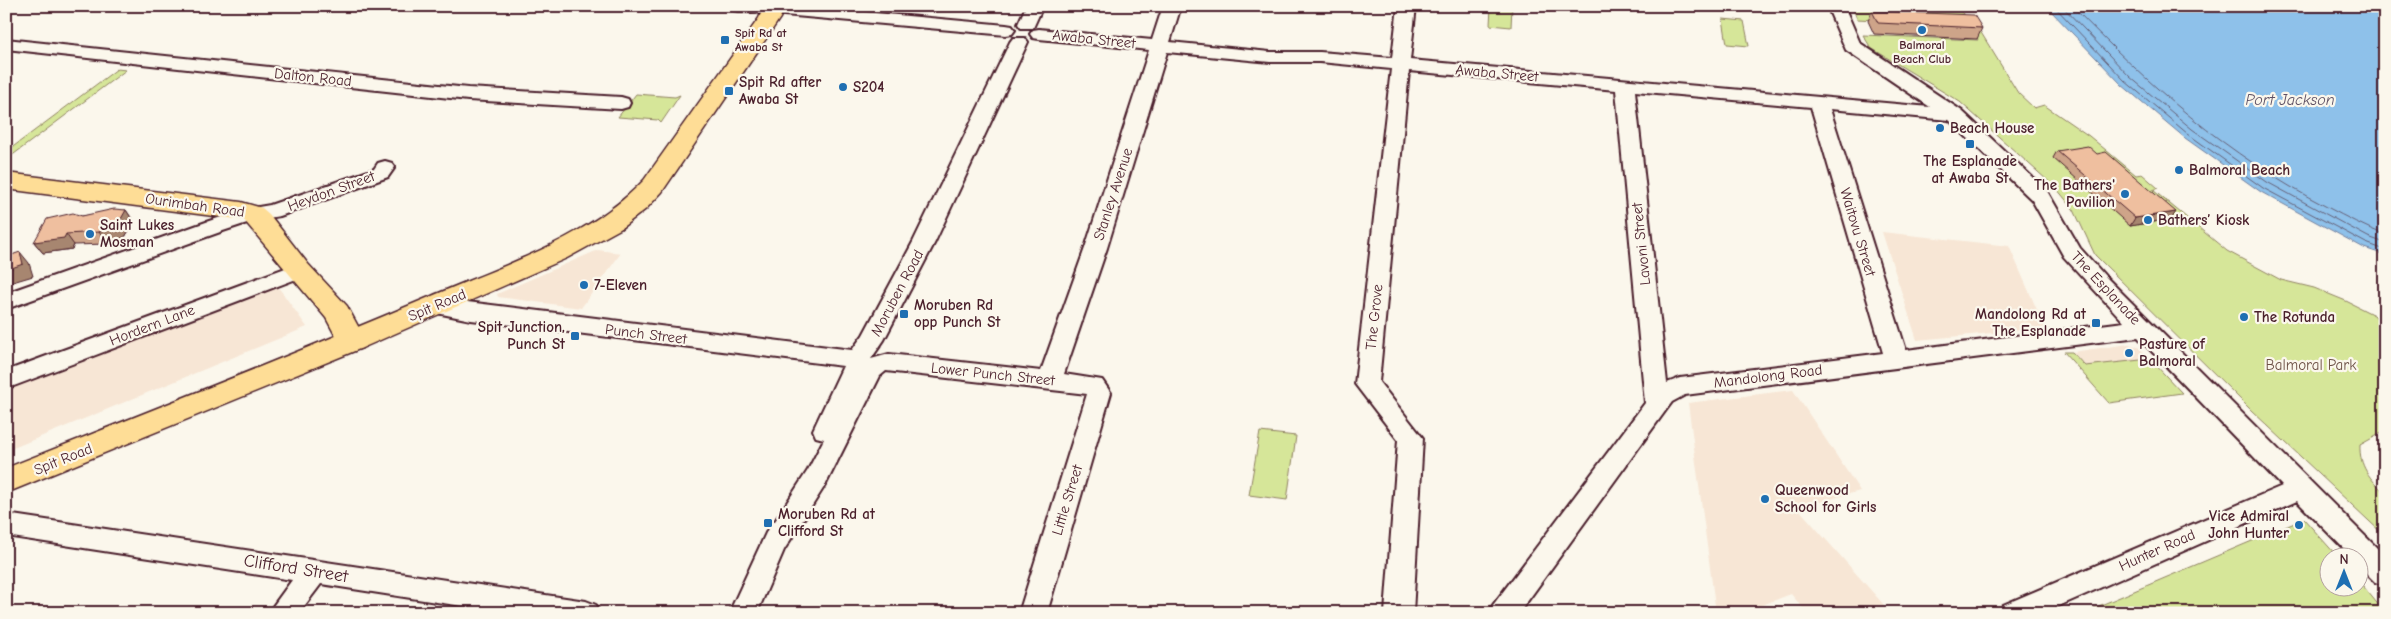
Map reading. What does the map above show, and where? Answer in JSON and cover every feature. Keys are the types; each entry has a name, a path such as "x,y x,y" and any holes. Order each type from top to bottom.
{"main road":[{"name":"Spit Road","path":"6,463 348,334 435,306 589,237 611,224 637,203 652,186 760,7"},
{"name":"Spit Road","path":"6,481 348,334 586,221 616,199 642,172 760,7"},
{"name":"Ourimbah Road","path":"6,181 240,210 253,214 337,313 348,334"}],"street":[{"path":"914,22 922,6"},
{"name":"Moruben Road","path":"743,613 802,478 858,360 872,340 924,242 1035,6"},
{"name":"Stanley Avenue","path":"1050,380 1096,248 1172,6"},
{"name":"The Grove","path":"1399,613 1411,438 1366,384 1406,6"},
{"name":"The Esplanade","path":"1835,6 1852,46 1955,115 2040,196 2072,252 2143,328 2385,574"},
{"name":"Awaba Street","path":"760,7 1270,57 1320,57 1955,115"},
{"name":"Dalton Road","path":"6,44 468,94 574,98 621,104"},
{"name":"Lavoni Street","path":"1625,85 1657,404"},
{"name":"Waitovu Street","path":"1819,103 1897,360"},
{"name":"Heydon Street","path":"6,301 253,214 268,206 361,172 377,167 385,167 381,172 273,212 253,214"},
{"name":"Hordern Lane","path":"6,380 299,270"},
{"name":"Punch Street","path":"435,306 481,314 858,360"},
{"name":"Mandolong Road","path":"1503,613 1657,404 1664,396 1680,387 2143,328"},
{"name":"Moruben Road","path":"774,544 818,477 871,371 878,365 889,362"},
{"name":"Lower Punch Street","path":"889,362 1089,384 1097,388"},
{"name":"Little Street","path":"1033,613 1099,393 1097,388"},
{"name":"Hunter Road","path":"2013,613 2302,488"},
{"name":"Clifford Street","path":"6,525 315,570 586,613"},
{"path":"282,613 315,570"}],"shaded area":[{"path":"1882,232 2009,246 2045,328 1917,340"},
{"name":"7-Eleven","path":"598,250 621,253 581,308 498,297 497,294"},
{"path":"276,284 307,327 6,451 6,374"},
{"path":"2129,344 2140,348 2150,359 2086,367 2072,352"},
{"name":"Queenwood School for Girls","path":"1793,390 1860,491 1798,508 1891,613 1807,613 1791,594 1741,613 1716,613 1688,403"}],"green space":[{"path":"1491,6 1512,6 1511,27 1490,25"},
{"name":"Balmoral Park","path":"1852,6 1954,6 1977,26 2018,93 2034,108 2044,105 2089,136 2136,175 2142,174 2158,188 2153,190 2227,251 2281,280 2314,288 2374,315 2385,327 2385,431 2360,445 2360,453 2366,472 2385,493 2385,536 2251,410 2095,255 2074,210 2057,189 1960,102 1871,48 1863,35 1978,40 1970,25 1857,19"},
{"path":"1723,19 1744,21 1749,46 1727,44"},
{"path":"117,69 126,70 6,160 6,152"},
{"path":"636,94 675,97 680,95 661,123 658,120 618,117"},
{"path":"2064,352 2072,352 2085,366 2150,359 2182,393 2109,403"},
{"path":"1260,432 1296,436 1287,500 1249,495"},
{"path":"2304,519 2328,546 2318,546 2318,596 2368,596 2368,592 2385,613 2099,613 2094,608"}],"water":[{"name":"Port Jackson","path":"2049,6 2385,6 2385,255 2364,248 2261,192 2185,138 2122,85 2049,9"}],"building":[{"path":"1872,11 1974,15 1982,28 1878,23"},
{"name":"The Bathers' Pavilion","path":"2088,146 2097,154 2106,152 2176,212 2135,218 2057,151"},
{"path":"114,209 126,210 117,226 99,232 66,234 64,238 34,242 47,219 73,213 82,216"},
{"path":"20,252 23,264 6,270 6,254 8,253 9,256"}],"place":[{"name":"Balmoral Beach Club","path":"1922,30"},
{"name":"Spit Rd at Awaba St","path":"725,40"},
{"name":"S204","path":"843,87"},
{"name":"Spit Rd after Awaba St","path":"729,91"},
{"name":"Beach House","path":"1940,128"},
{"name":"The Esplanade at Awaba St","path":"1970,144"},
{"name":"Balmoral Beach","path":"2179,170"},
{"name":"The Bathers' Pavilion","path":"2125,194"},
{"name":"Bathers’ Kiosk","path":"2148,220"},
{"name":"Saint Lukes Mosman","path":"90,234"},
{"name":"7-Eleven","path":"584,285"},
{"name":"Moruben Rd opp Punch St","path":"904,314"},
{"name":"The Rotunda","path":"2244,317"},
{"name":"Mandolong Rd at The Esplanade","path":"2096,323"},
{"name":"Spit Junction, Punch St","path":"575,336"},
{"name":"Pasture of Balmoral","path":"2129,353"},
{"name":"Queenwood School for Girls","path":"1765,499"},
{"name":"Moruben Rd at Clifford St","path":"768,523"},
{"name":"Vice Admiral John Hunter","path":"2299,525"}]}
